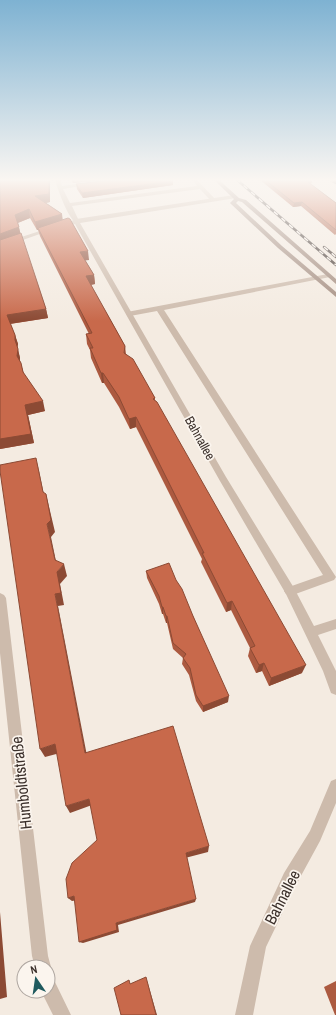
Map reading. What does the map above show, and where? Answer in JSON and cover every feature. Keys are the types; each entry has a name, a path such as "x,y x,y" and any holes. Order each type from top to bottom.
{"main road":[{"path":"259,226 336,295"},
{"path":"272,226 336,282"}],"street":[{"name":"Bahnallee","path":"79,226 223,479 290,590 312,632 329,669 336,689"},
{"path":"0,246 55,228"},
{"path":"130,314 328,276"},
{"path":"159,308 330,577 290,590"},
{"name":"Humboldtstraße","path":"0,598 38,941 41,959"},
{"path":"312,632 336,624"},
{"name":"Bahnallee","path":"244,1015 258,946 290,879 315,836 336,786"},
{"path":"54,999 62,1015"}],"building":[{"path":"0,226 19,226 19,227 0,234"},
{"path":"43,226 74,226 88,251 80,252 94,275 86,276 125,346 124,353 133,359 155,398 153,399 157,402 306,665 271,678 264,663 259,665 250,648 255,646 232,601 227,603 202,553 204,553 136,417 129,419 119,397 103,373 101,373 90,348 93,348 86,334 92,333 38,228"},
{"path":"21,233 46,309 7,315 15,335 18,349 17,356 21,363 23,372 43,401 25,405 31,434 0,439 0,240"},
{"path":"36,458 43,492 46,494 51,520 47,524 55,560 64,564 57,572 61,593 55,594 85,753 173,726 209,846 186,853 196,899 116,923 117,930 79,942 74,896 68,898 66,879 72,863 97,840 89,799 66,806 55,744 40,749 0,471 0,465"},
{"path":"169,563 229,696 203,706 196,695 190,668 183,658 186,654 173,643 167,616 162,607 159,596 146,571"},
{"path":"146,977 156,1015 121,1015 114,988 129,980 130,984"}],"railway":[{"path":"291,226 336,265"},
{"path":"324,247 336,257"}]}
